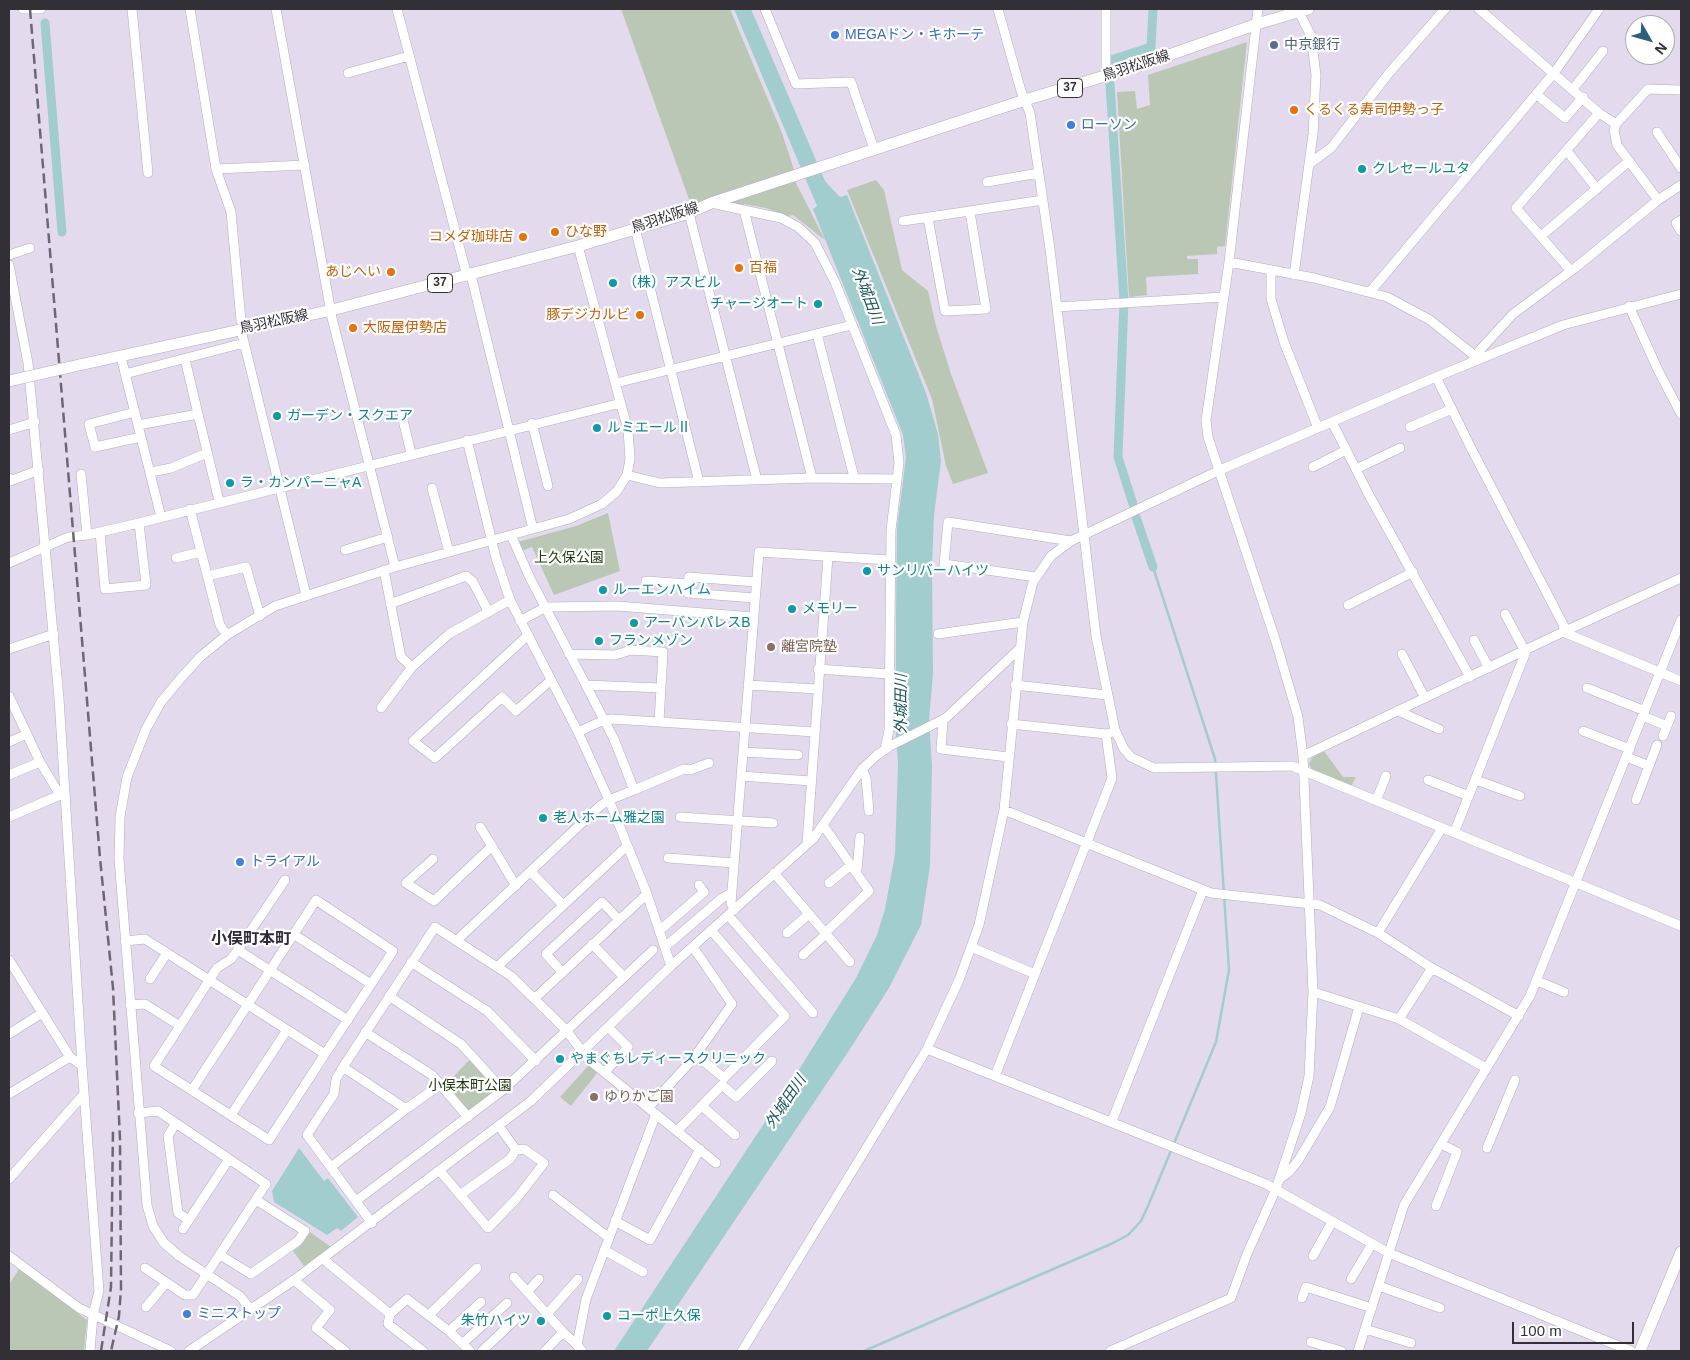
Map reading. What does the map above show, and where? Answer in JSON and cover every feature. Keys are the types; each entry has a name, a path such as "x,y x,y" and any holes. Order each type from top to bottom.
{"main road":[{"name":"鳥羽松阪線","path":"9,382 332,310 578,246 689,213 711,203 874,149 1106,76 1257,24 1304,10"},
{"path":"1640,1351 1681,1252"}],"street":[{"path":"23,9 41,9"},
{"path":"132,9 148,173"},
{"path":"190,9 216,169 231,212 241,321"},
{"path":"276,9 332,318 395,567"},
{"path":"397,9 469,275 533,528"},
{"path":"765,9 796,84 851,82 874,149"},
{"path":"995,1076 1112,778 1107,695 1096,636 1057,307 1030,112 998,9"},
{"path":"1106,9 1106,76"},
{"path":"1110,1351 1231,1298 1247,1254 1277,1184 1306,1094 1309,1076 1313,992 1303,756 1298,717 1290,685 1208,437 1206,420 1229,262 1258,9"},
{"path":"1309,164 1331,148 1389,73 1445,9"},
{"path":"1479,9 1599,112 1616,124"},
{"path":"1370,292 1554,73 1599,9"},
{"path":"1294,275 1309,164 1316,75 1311,36 1304,10"},
{"path":"1573,89 1603,51"},
{"path":"348,73 409,56"},
{"path":"1658,200 1616,146 1614,130 1616,124 1648,90 1681,90"},
{"path":"1536,94 1565,118 1583,97"},
{"path":"1571,271 1516,208 1599,112"},
{"path":"1657,132 1681,168"},
{"path":"1567,151 1597,189"},
{"path":"1541,236 1628,162"},
{"path":"216,169 305,165"},
{"path":"987,182 1039,173"},
{"path":"1473,360 1513,314 1571,271 1658,200 1681,185"},
{"path":"904,221 1043,200"},
{"path":"711,203 781,218 808,234 825,259 896,435 899,463 890,560 889,730 887,748"},
{"path":"744,210 812,478"},
{"path":"928,218 945,311 986,309 970,212"},
{"path":"689,213 757,480"},
{"path":"1681,220 1676,223 1681,232"},
{"path":"635,228 699,482"},
{"path":"251,1310 240,1296 206,1275 170,1249 153,1226 145,1196 125,941 119,831 124,791 132,761 150,722 170,691 190,667 227,636 275,606 384,570 569,519 598,507 617,491 627,475 630,445 616,382 578,246"},
{"path":"9,254 30,248"},
{"path":"1229,262 1387,297 1430,320 1473,360"},
{"path":"9,265 11,289 28,363 54,634 63,797 99,1291 93,1315 90,1351"},
{"path":"1272,270 1271,299 1284,342 1318,428"},
{"path":"742,1351 927,1049 972,947 985,902 1004,810 1018,650 1023,622 1036,578 1051,556 1071,541 1220,470 1473,360 1563,325 1629,306 1681,294"},
{"path":"1057,307 1223,298"},
{"path":"1629,306 1658,370 1681,414"},
{"path":"616,382 852,325"},
{"path":"817,334 854,477"},
{"path":"126,374 185,359 243,339 306,595"},
{"path":"185,359 219,501"},
{"path":"122,361 161,517"},
{"path":"1436,377 1564,626 1563,632"},
{"path":"9,563 46,545 68,537 87,535 138,523 370,463 621,403"},
{"path":"1410,427 1452,409"},
{"path":"135,412 89,424 95,447 141,437"},
{"path":"138,426 198,414"},
{"path":"402,416 411,453"},
{"path":"9,430 35,422"},
{"path":"1332,422 1470,677"},
{"path":"532,423 548,486"},
{"path":"468,440 492,540 510,600 578,732 609,800 647,894 671,966"},
{"path":"1356,469 1400,448"},
{"path":"1312,467 1346,450"},
{"path":"151,472 171,468 207,453"},
{"path":"9,478 10,480 39,470"},
{"path":"80,474 87,535"},
{"path":"627,475 660,483 854,477 897,479"},
{"path":"432,488 449,552"},
{"path":"190,509 220,625 227,636"},
{"path":"1036,578 944,564 948,522 1071,541"},
{"path":"100,532 105,589 146,585 138,523"},
{"path":"512,534 530,578 614,739 634,790"},
{"path":"345,550 388,537"},
{"path":"176,558 201,552"},
{"path":"813,1012 731,912 759,552 890,560"},
{"path":"807,843 818,669 828,557"},
{"path":"208,576 246,567 260,616"},
{"path":"384,570 401,658 412,667"},
{"path":"1348,605 1413,572"},
{"path":"390,604 466,576 473,582 488,611"},
{"path":"755,598 688,593 688,584 689,577 756,582"},
{"path":"1303,756 1681,578"},
{"path":"646,580 688,584"},
{"path":"381,708 412,667 449,634 510,600"},
{"path":"520,621 546,607 618,606 753,616"},
{"path":"1505,614 1526,650"},
{"path":"1358,1351 1404,1205 1519,1016 1537,981 1681,620"},
{"path":"938,634 1023,622"},
{"path":"1563,632 1681,681"},
{"path":"9,649 54,634"},
{"path":"527,636 413,741 435,758 502,697 516,711 551,680"},
{"path":"1474,640 1489,668"},
{"path":"569,654 615,656 631,650 663,652 659,722"},
{"path":"189,1351 323,1259 531,1101 671,966 807,843 823,825 862,769 887,748 941,722 1018,650"},
{"path":"1454,832 1526,650"},
{"path":"1402,654 1425,698"},
{"path":"818,669 889,674"},
{"path":"748,684 817,689"},
{"path":"586,685 661,688"},
{"path":"1015,685 1107,695"},
{"path":"1587,688 1667,726"},
{"path":"9,696 11,709 27,734 40,762 63,797"},
{"path":"1398,712 1440,729"},
{"path":"1663,736 1671,716"},
{"path":"578,732 604,720 815,732"},
{"path":"941,722 941,749 1008,757"},
{"path":"1011,724 1110,732 1124,749 1144,764 1166,768 1288,765 1681,926"},
{"path":"1583,731 1628,753 1649,766"},
{"path":"9,742 27,734"},
{"path":"1636,800 1657,745"},
{"path":"743,752 798,756"},
{"path":"9,775 40,762"},
{"path":"456,941 609,800 684,769 690,770 709,763"},
{"path":"862,769 866,778 869,811"},
{"path":"741,776 811,781"},
{"path":"1376,801 1386,776"},
{"path":"1428,780 1469,796"},
{"path":"1476,780 1520,796"},
{"path":"9,817 63,797"},
{"path":"1004,810 1203,890 1218,894 1320,905 1378,933 1432,968 1519,1016"},
{"path":"680,817 773,824"},
{"path":"803,955 869,891 823,825"},
{"path":"480,827 516,886"},
{"path":"1378,933 1442,828"},
{"path":"829,883 853,868 858,869 860,837"},
{"path":"433,859 406,883 434,901 492,846"},
{"path":"497,967 627,846"},
{"path":"668,858 734,863"},
{"path":"531,872 563,905"},
{"path":"774,873 850,962"},
{"path":"192,1090 316,900 393,951 269,1140 154,1066 217,968 231,959 238,950 285,880"},
{"path":"659,930 704,892 699,885"},
{"path":"1112,1121 1203,890"},
{"path":"665,947 722,898 732,893"},
{"path":"534,998 647,894"},
{"path":"562,972 546,954 602,902 619,920"},
{"path":"787,933 809,914"},
{"path":"372,1222 307,1135 334,1094 336,1079 343,1067 434,927 511,976 566,1030 582,1053 716,1163"},
{"path":"696,1055 724,1078 785,1016 711,930"},
{"path":"293,934 371,984"},
{"path":"125,941 145,939 325,1054"},
{"path":"592,944 624,977"},
{"path":"648,1108 696,1055 732,1004 693,947"},
{"path":"972,947 1035,974"},
{"path":"238,950 348,1020"},
{"path":"356,1201 503,1090 653,950"},
{"path":"150,980 167,953"},
{"path":"9,961 70,1057 82,1066"},
{"path":"411,962 487,1011 536,1060"},
{"path":"1399,1019 1432,968"},
{"path":"1537,981 1564,992"},
{"path":"1313,992 1399,1019 1486,1068"},
{"path":"389,996 461,1044 503,1090"},
{"path":"130,1005 145,1004 180,1026"},
{"path":"1277,1184 1298,1161 1329,1110 1359,1007"},
{"path":"9,1034 42,1013"},
{"path":"231,1115 286,1030"},
{"path":"605,1072 628,1047 612,1031"},
{"path":"366,1032 432,1076 468,1117"},
{"path":"927,1049 1173,1146 1277,1184 1332,1222 1389,1254 1631,1351"},
{"path":"9,1093 70,1057"},
{"path":"677,1131 722,1085 736,1097 772,1061"},
{"path":"343,1067 406,1109"},
{"path":"1487,1148 1515,1080"},
{"path":"331,1167 440,1084"},
{"path":"9,1179 84,1094"},
{"path":"702,1106 735,1135"},
{"path":"138,1113 158,1111 266,1184 192,1295 186,1295 145,1268"},
{"path":"579,1348 586,1299 656,1114"},
{"path":"176,1123 168,1136 178,1213 189,1220"},
{"path":"499,1126 516,1150"},
{"path":"1436,1206 1457,1152 1441,1144"},
{"path":"440,1171 460,1195 488,1228 517,1198 544,1163 524,1149 516,1150 510,1159 460,1195"},
{"path":"615,1221 650,1240 700,1149"},
{"path":"183,1229 229,1159"},
{"path":"553,1195 609,1238"},
{"path":"220,1255 250,1274 298,1241 305,1231 256,1200"},
{"path":"1313,1256 1332,1222"},
{"path":"1351,1280 1372,1244"},
{"path":"604,1250 643,1272"},
{"path":"9,1256 79,1308 171,1351"},
{"path":"323,1259 390,1314"},
{"path":"429,1315 477,1268"},
{"path":"514,1277 579,1348"},
{"path":"548,1313 578,1279"},
{"path":"294,1280 330,1310 316,1328 333,1348 345,1351"},
{"path":"528,1291 540,1280"},
{"path":"146,1307 166,1283"},
{"path":"1379,1286 1440,1308"},
{"path":"1302,1298 1306,1287 1372,1308"},
{"path":"423,1351 388,1324 390,1314 407,1299 449,1331 470,1351"},
{"path":"449,1331 481,1302"},
{"path":"462,1344 507,1303"},
{"path":"482,1351 517,1318"},
{"path":"1365,1329 1411,1343"},
{"path":"544,1351 563,1332"},
{"path":"1311,1342 1341,1351"}],"green space":[{"path":"621,9 730,9 782,133 794,170 697,203 690,202"},
{"path":"1247,42 1225,246 1217,247 1217,254 1187,256 1187,259 1198,259 1198,274 1146,277 1147,295 1129,297 1117,92 1135,91 1137,109 1150,105 1148,75"},
{"path":"876,180 884,190 902,270 928,291 936,326 951,374 988,473 953,484 946,466 932,399 847,190"},
{"path":"795,181 825,240 793,215 788,216 766,208 744,204 743,208 726,204"},
{"name":"上久保公園","path":"608,513 620,571 554,595 532,547 521,551 518,542 576,526"},
{"path":"1324,751 1343,777 1356,777 1351,786 1312,770 1309,764 1312,758"},
{"name":"小俣本町公園","path":"470,1059 496,1088 495,1092 471,1111 466,1109 446,1085"},
{"path":"589,1065 598,1072 571,1106 560,1097"},
{"path":"310,1232 331,1247 304,1266 293,1251 301,1245"},
{"path":"19,1269 87,1320 84,1351 9,1351 9,1285"}],"water":[{"name":"外城田川","path":"734,9 751,9 825,181 840,197 847,195 926,393 938,434 941,461 934,515 932,567 933,674 929,720 932,766 930,866 921,925 889,988 852,1046 647,1351 614,1351 790,1084 856,978 877,935 885,909 895,854 898,763 896,736 897,528 906,457 903,435 813,209 817,206"},
{"path":"299,1148 324,1181 328,1178 358,1217 341,1231 337,1228 327,1235 274,1202 272,1191"}],"waterway":[{"path":"1111,63 1111,60 1151,47 1153,9"},
{"path":"45,23 62,232"},
{"path":"1110,84 1124,301 1118,457 1133,504"},
{"path":"1136,517 1153,567"},
{"path":"864,1351 1128,1235 1141,1221 1148,1206 1216,1042 1229,970 1215,759 1153,567"}],"railway":[{"path":"30,9 100,858 113,988 120,1139 121,1289 119,1316 111,1351"},
{"path":"101,1351 111,1287 113,1128"}],"place":[{"name":"MEGAドン・キホーテ","path":"835,35"},
{"name":"中京銀行","path":"1274,45"},
{"name":"くるくる寿司伊勢っ子","path":"1294,110"},
{"name":"ローソン","path":"1071,125"},
{"name":"クレセールユタ","path":"1362,169"},
{"name":"ひな野","path":"555,232"},
{"name":"コメダ珈琲店","path":"523,237"},
{"name":"百福","path":"739,268"},
{"name":"あじへい","path":"391,272"},
{"name":"（株）アスビル","path":"613,283"},
{"name":"チャージオート","path":"818,304"},
{"name":"豚デジカルビ","path":"640,315"},
{"name":"大阪屋伊勢店","path":"353,328"},
{"name":"ガーデン・スクエア","path":"277,416"},
{"name":"ルミエールⅡ","path":"597,428"},
{"name":"ラ・カンパーニャA","path":"230,483"},
{"name":"サンリバーハイツ","path":"867,571"},
{"name":"ルーエンハイム","path":"603,590"},
{"name":"メモリー","path":"792,609"},
{"name":"アーバンパレスB","path":"634,623"},
{"name":"フランメゾン","path":"599,641"},
{"name":"離宮院塾","path":"771,647"},
{"name":"老人ホーム雅之園","path":"543,818"},
{"name":"トライアル","path":"240,862"},
{"name":"やまぐちレディースクリニック","path":"560,1059"},
{"name":"ゆりかご園","path":"594,1097"},
{"name":"ミニストップ","path":"187,1314"},
{"name":"コーポ上久保","path":"607,1316"},
{"name":"朱竹ハイツ","path":"541,1321"}],"district":[{"name":"小俣町本町","path":"251,940"}]}
